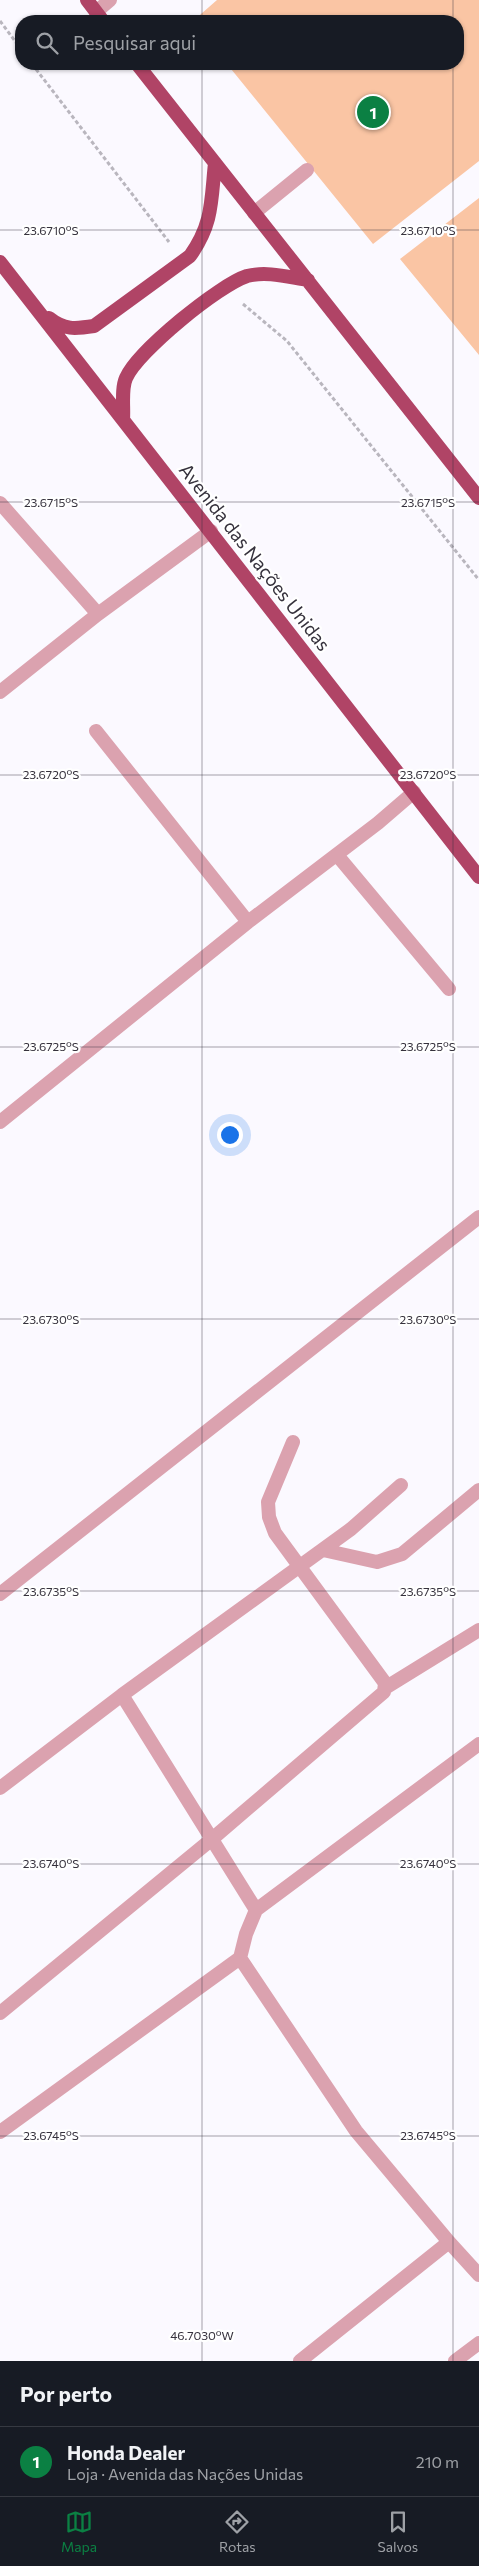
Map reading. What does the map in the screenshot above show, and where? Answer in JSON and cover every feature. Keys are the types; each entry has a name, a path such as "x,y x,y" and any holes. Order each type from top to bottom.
{"highway":[{"path":"87,0 98,15"},
{"path":"142,70 479,498"},
{"path":"35,307 61,328 78,329 94,326 187,258 201,241 209,223 215,163"},
{"name":"Avenida das Nações Unidas","path":"0,262 479,877"},
{"path":"123,420 125,380 134,363 176,324 224,289 247,276 270,274 308,280"}],"street":[{"path":"101,15 110,0"},
{"path":"254,213 307,170"},
{"path":"0,503 98,614"},
{"path":"0,692 98,614 211,531"},
{"path":"96,731 248,922"},
{"path":"0,1122 248,922 337,855 414,792"},
{"path":"337,855 449,989"},
{"path":"0,1594 479,1217"},
{"path":"0,2013 212,1839 384,1692 385,1683 274,1533 268,1517 268,1502 293,1442"},
{"path":"0,1788 122,1695 351,1529 401,1485"},
{"path":"323,1550 377,1562 402,1554 479,1490"},
{"path":"385,1688 454,1648 479,1630"},
{"path":"122,1695 256,1910"},
{"path":"0,2132 240,1958 246,1934 256,1910 479,1744"},
{"path":"240,1958 356,2131 479,2275"},
{"path":"300,2361 449,2242"},
{"path":"455,2361 479,2343"}],"path":[{"path":"0,21 15,41"},
{"path":"37,70 164,237 187,258"},
{"path":"224,289 287,341 479,580"}],"building":[{"path":"217,0 479,0 479,161 373,244 232,70 464,70 464,15 200,15"},
{"path":"479,198 479,355 400,259"}],"place":[{"name":"Honda Dealer","path":"373,112"}]}
